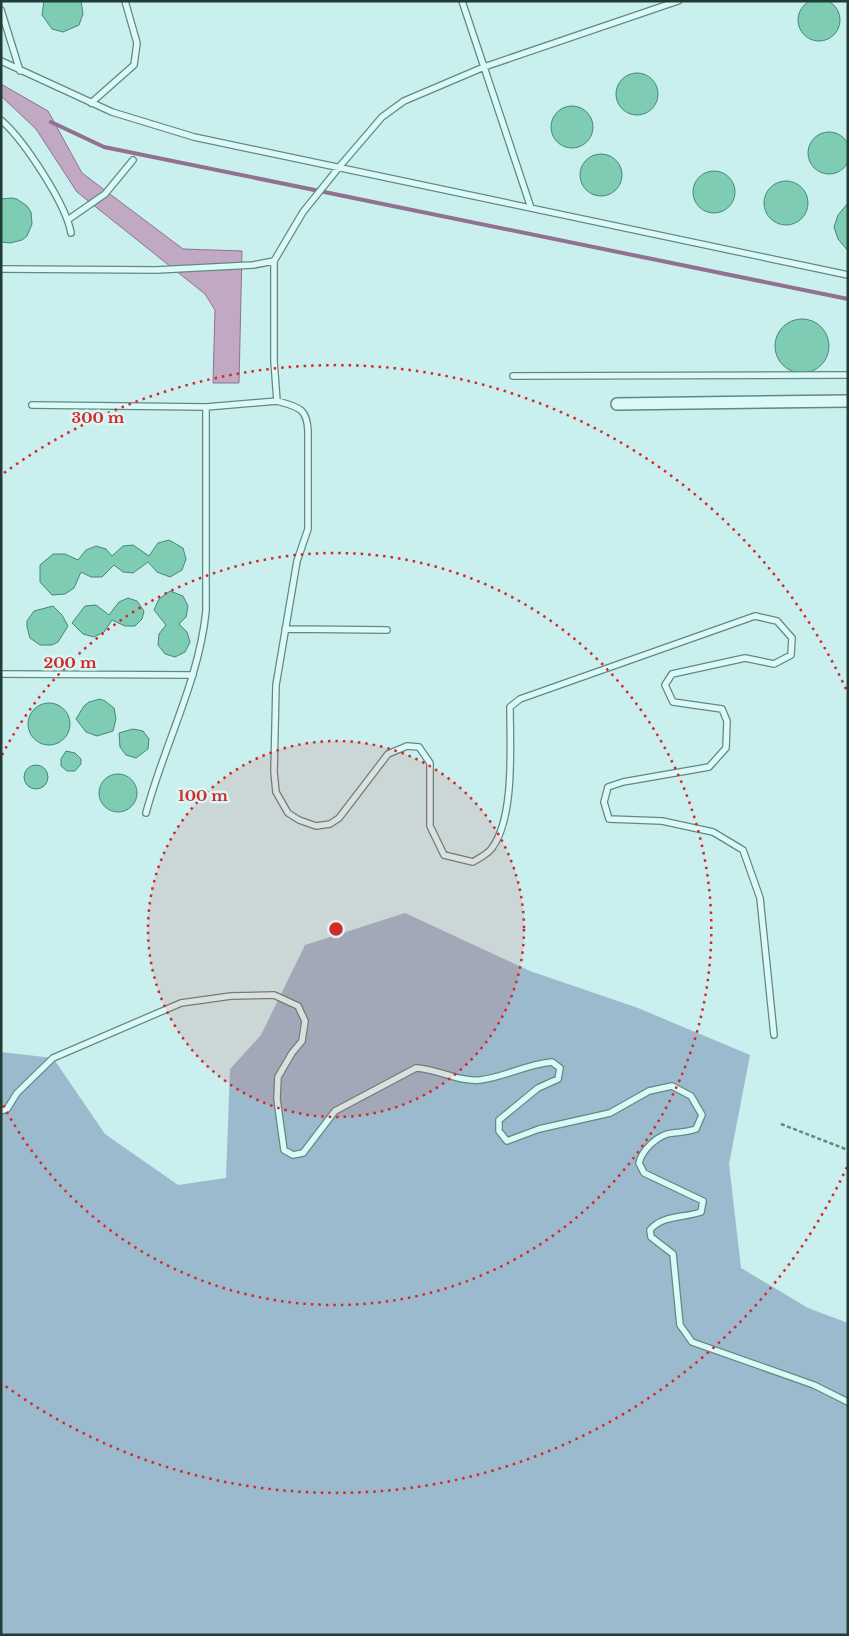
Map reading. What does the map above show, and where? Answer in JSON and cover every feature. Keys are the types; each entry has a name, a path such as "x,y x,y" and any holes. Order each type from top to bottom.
{"street":[{"path":"617,404 848,401"}],"lane":[{"path":"91,103 134,65 137,43 125,1"},
{"path":"462,1 531,208"},
{"path":"277,401 274,361 274,261 303,212 382,117 404,101 484,67 678,1"},
{"path":"1,10 20,71"},
{"path":"1,61 112,112 194,137 340,166 848,275"},
{"path":"1,120 24,145 69,219 71,233"},
{"path":"69,219 105,194 133,160"},
{"path":"1,269 156,270 253,265 274,261"},
{"path":"514,376 848,375"},
{"path":"32,405 206,407 277,401 301,409 308,418 308,529 297,562 276,685 274,772 276,792 288,813 299,820 316,826 330,824 340,818 388,754 407,746 420,747 430,763 430,826 444,855 473,862 491,850 501,830 509,785 510,707 520,699 756,616 777,621 792,638 791,655 774,664 745,658 672,674 665,686 673,702 722,709 728,720 726,748 709,767 624,782 608,787 604,802 609,820 662,821 713,832 743,850 760,898 774,1035"},
{"path":"146,813 204,637 206,611 206,407"},
{"path":"285,629 387,630"},
{"path":"1,674 193,675"},
{"path":"1,1111 7,1109 17,1093 53,1058 181,1003 231,996 274,995 298,1006 305,1021 302,1040 278,1077 277,1099 284,1150 292,1155 303,1153 335,1111 416,1068 429,1069 452,1078 479,1080 500,1076 536,1063 552,1062 560,1068 558,1079 538,1088 499,1120 499,1131 507,1141 539,1129 610,1113 649,1092 672,1086 691,1096 702,1115 696,1129 682,1134 672,1132 656,1139 641,1154 639,1164 644,1173 703,1201 701,1212 656,1222 650,1230 651,1237 673,1254 680,1325 684,1334 692,1342 814,1385 848,1402"}],"path":[{"path":"782,1124 848,1150"}],"shaded area":[{"path":"1,84 48,111 82,173 183,249 242,251 239,383 213,383 215,310 205,294 77,192 36,129 1,96"},
{"path":"405,913 530,971 638,1008 750,1055 729,1164 741,1268 808,1308 848,1323 848,1635 1,1635 1,1052 53,1058 105,1134 178,1185 226,1178 230,1069 261,1035 305,945"}],"building":[{"path":"823,-1 831,2 837,8 840,20 837,32 831,38 815,41 807,38 801,32 798,16 801,8 807,2"},
{"path":"44,1 81,1 83,14 79,25 63,32 52,29 42,15"},
{"path":"641,73 649,76 655,82 658,94 655,106 649,112 633,115 625,112 619,106 616,90 619,82 625,76"},
{"path":"568,106 576,106 587,112 593,127 587,142 576,148 568,148 557,142 551,131 551,123 557,112"},
{"path":"833,132 841,135 847,141 850,153 847,165 841,171 825,174 817,171 811,165 808,149 811,141 817,135"},
{"path":"605,154 613,157 619,163 622,175 619,187 613,193 597,196 589,193 583,187 580,171 583,163 589,157"},
{"path":"718,171 726,174 732,180 735,192 732,204 726,210 710,213 702,210 696,204 693,188 696,180 702,174"},
{"path":"786,181 798,185 804,191 808,203 804,215 798,221 786,225 774,221 768,215 764,203 768,191 774,185"},
{"path":"1,199 17,199 27,206 31,212 32,224 27,236 22,240 10,243 1,242"},
{"path":"848,203 848,251 838,239 834,227 838,215"},
{"path":"802,319 812,321 821,327 827,336 829,346 827,356 821,365 812,371 802,373 792,371 783,365 777,356 775,346 777,336 783,327 792,321"},
{"path":"169,540 183,548 186,559 182,570 170,577 157,572 148,562 133,573 123,572 114,565 102,577 91,577 81,572 74,588 65,594 52,595 40,582 40,565 53,554 65,554 78,560 86,550 96,546 106,549 112,556 123,546 133,545 149,556 158,543"},
{"path":"170,591 183,596 188,606 186,617 179,624 187,632 190,642 185,652 175,657 165,654 158,645 159,634 166,625 154,610 159,599"},
{"path":"128,598 137,601 144,611 142,619 135,626 125,626 112,620 104,632 94,637 83,634 72,623 85,606 96,605 109,615 119,602"},
{"path":"53,606 62,615 68,626 58,642 52,645 40,645 30,638 27,621 34,611"},
{"path":"100,699 114,708 116,719 113,731 97,736 86,732 76,719 84,706 89,702"},
{"path":"53,703 61,706 67,712 70,724 67,736 61,742 45,745 37,742 31,736 28,720 31,712 37,706"},
{"path":"133,729 143,731 149,739 148,749 136,758 126,755 120,747 119,733"},
{"path":"66,751 75,753 81,759 81,764 75,771 67,771 61,766 61,759"},
{"path":"31,765 41,765 48,772 48,782 41,789 31,789 24,782 24,772"},
{"path":"118,774 132,779 137,793 132,807 118,812 104,807 99,793 104,779"}],"waterway":[{"path":"51,122 104,147 848,299"}]}
